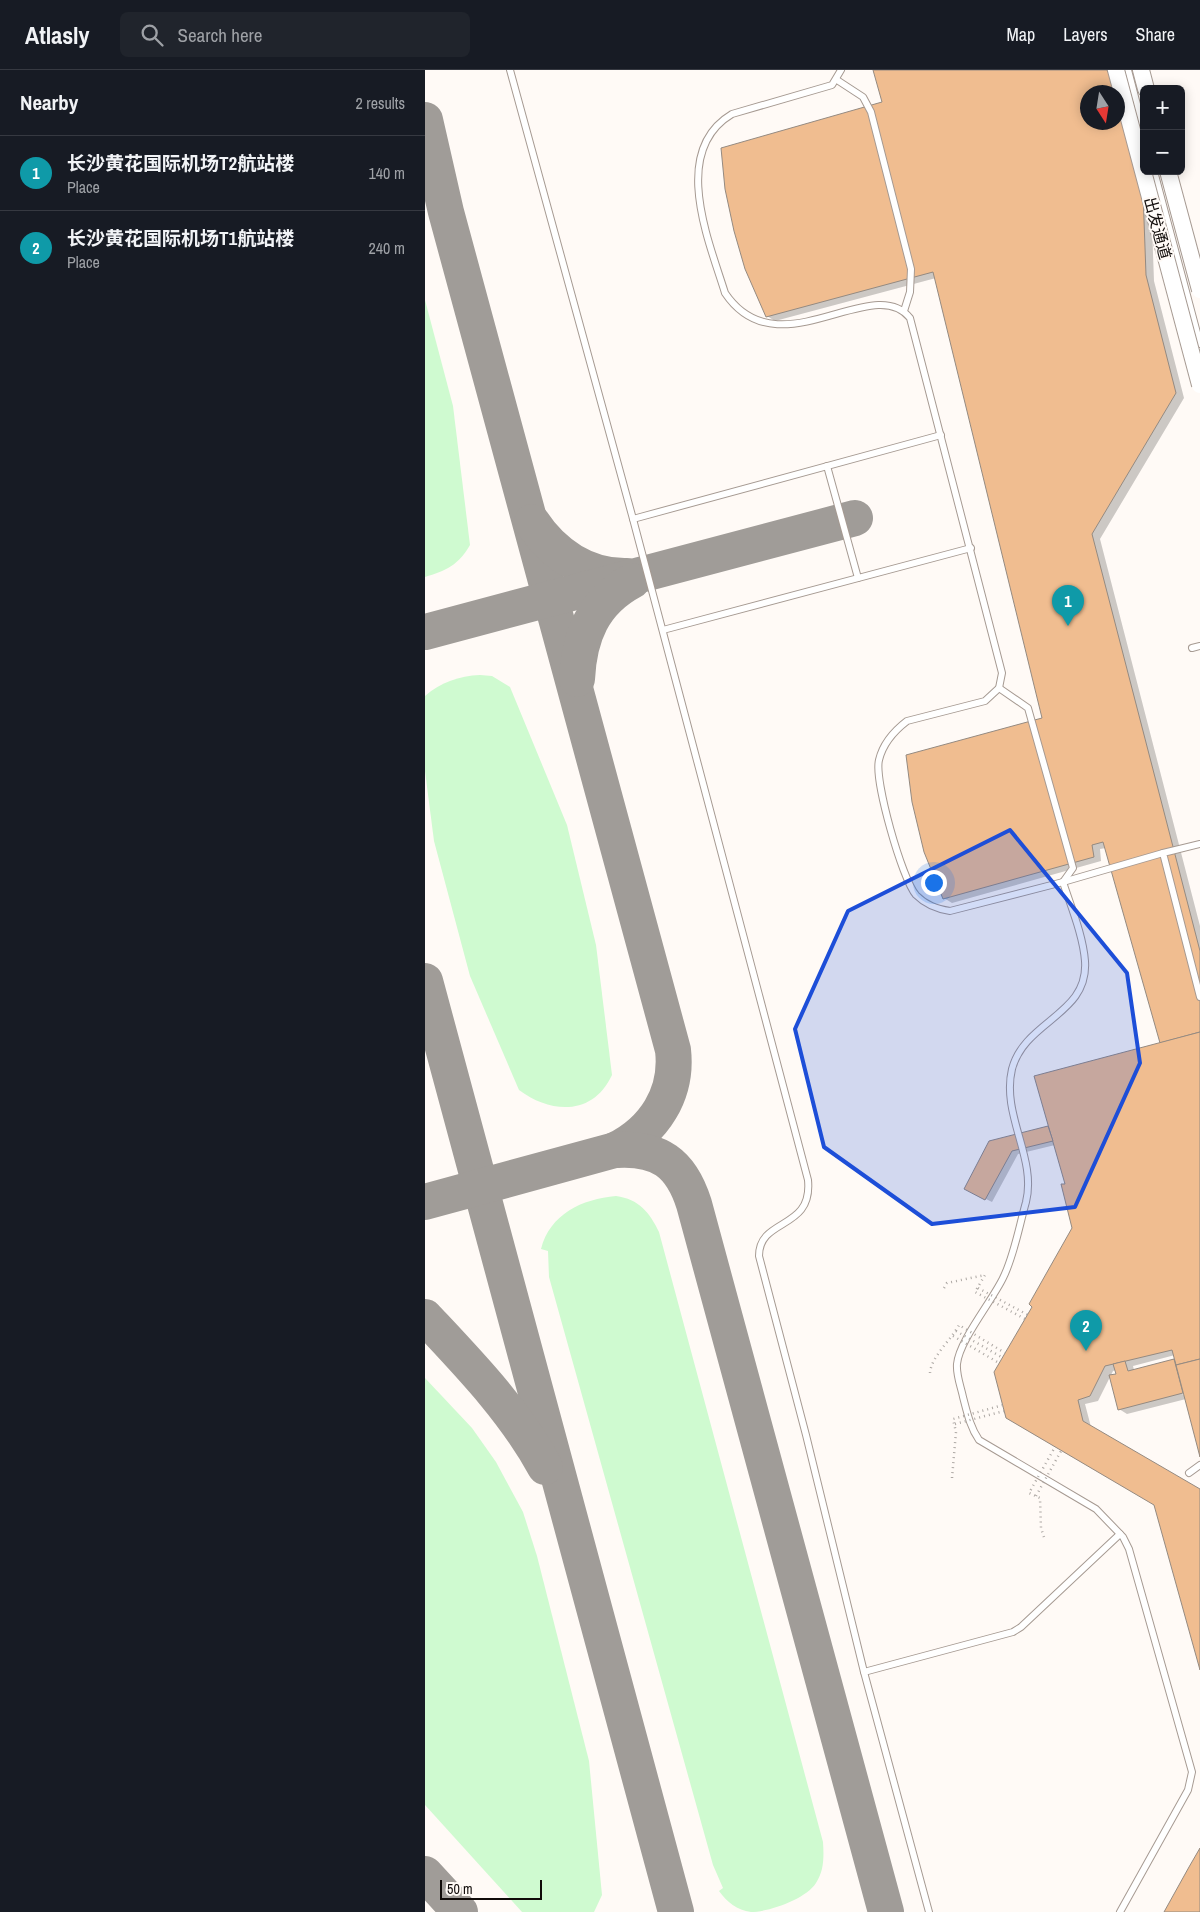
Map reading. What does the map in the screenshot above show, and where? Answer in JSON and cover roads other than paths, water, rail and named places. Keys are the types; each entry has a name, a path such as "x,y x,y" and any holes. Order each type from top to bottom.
{"street":[{"name":"出发通道","path":"1116,70 1200,385"},
{"path":"1141,70 1145,85"},
{"path":"1149,70 1153,85"},
{"path":"1169,175 1200,290"},
{"path":"1177,175 1200,263"}],"lane":[{"path":"510,70 663,630 808,1180 809,1196 806,1202 793,1219 769,1232 761,1243 759,1256 806,1435 864,1672 929,1912"},
{"path":"841,70 837,80 824,87 732,114 722,120 709,136 700,157 697,184 700,206 725,293 731,303 750,317 773,324 799,325 878,304 889,305 905,311 913,326 1003,673 999,688 985,701 907,721 897,728 883,747 877,774 903,870 915,894 925,903 938,909 950,911 1200,844"},
{"path":"1128,70 1140,115"},
{"path":"837,80 863,97 871,112 911,269 910,292 905,311"},
{"path":"1156,175 1200,344"},
{"path":"633,519 941,435"},
{"path":"827,466 858,578"},
{"path":"663,630 971,548"},
{"path":"1192,648 1200,646"},
{"path":"999,688 1028,708 1073,868 1063,882"},
{"path":"1163,854 1200,997"},
{"path":"1063,882 1083,948 1085,972 1083,984 1071,1004 1026,1040 1014,1064 1010,1080 1010,1103 1027,1170 1026,1200 1003,1278 959,1355 957,1372 970,1422 979,1440 1096,1509 1127,1542 1192,1772 1188,1790 1120,1912"},
{"path":"1189,1473 1200,1465"},
{"path":"864,1672 1000,1637 1021,1627 1120,1534"}],"place":[{"name":"长沙黄花国际机场T2航站楼","path":"1068,626"},
{"name":"长沙黄花国际机场T1航站楼","path":"1086,1351"}]}
